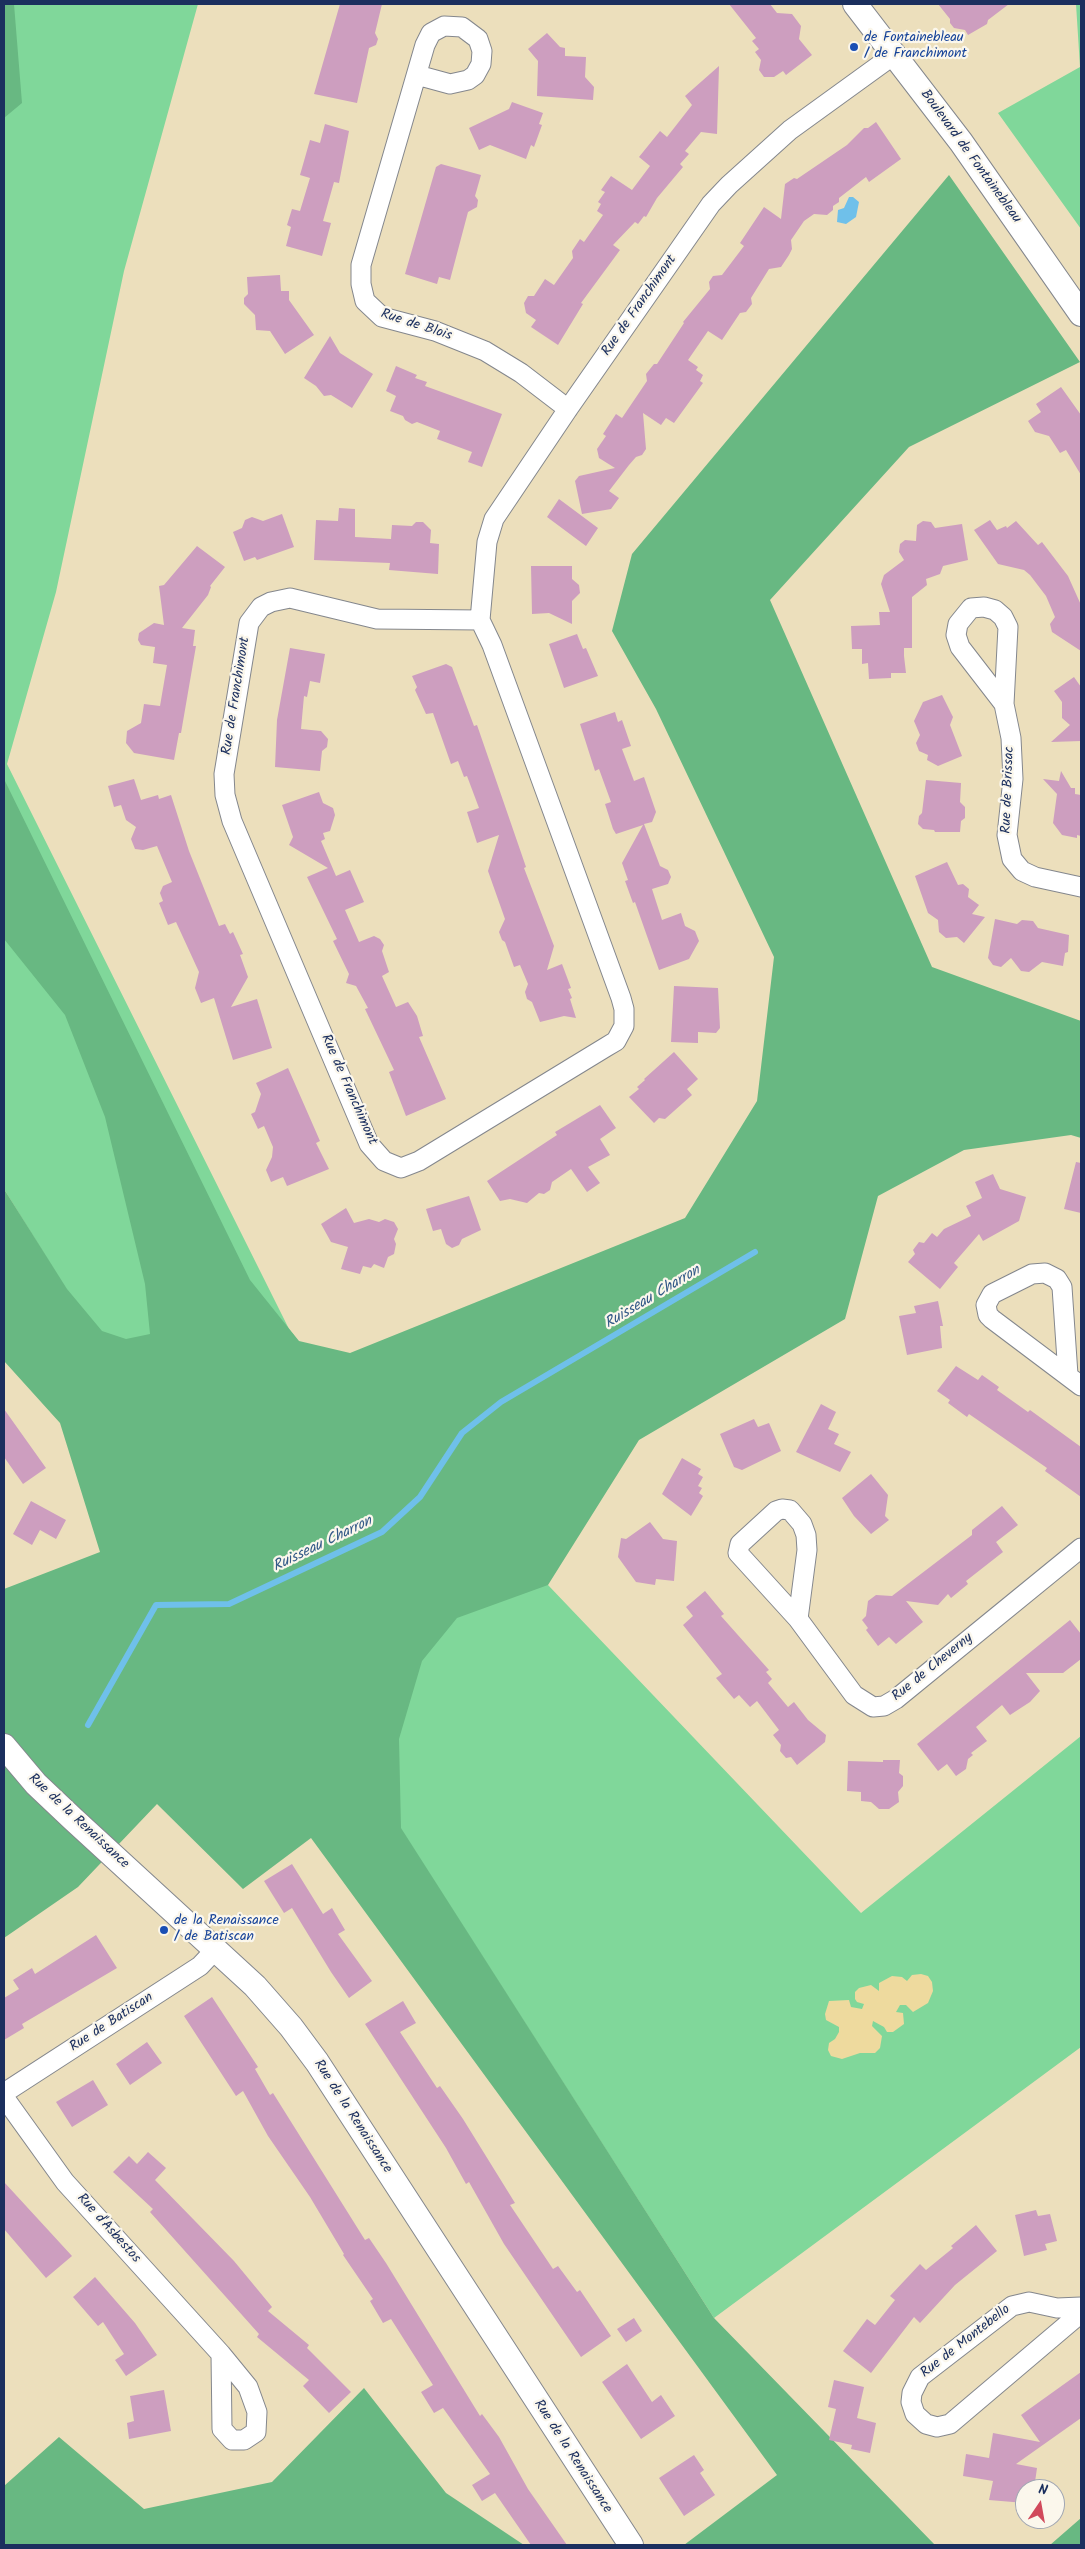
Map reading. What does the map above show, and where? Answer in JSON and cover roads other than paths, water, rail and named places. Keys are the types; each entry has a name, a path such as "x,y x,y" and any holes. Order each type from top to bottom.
{"street":[{"name":"Boulevard de Fontainebleau","path":"855,4 961,142 1081,314"},
{"name":"Rue de Franchimont","path":"480,620 377,619 290,598 271,602 261,607 249,623 224,774 225,795 232,821 369,1144 384,1161 401,1168 414,1164 616,1041 624,1026 621,998 492,645 480,620 487,542 494,519 711,204 729,184 790,130 895,54"},
{"name":"Rue de Blois","path":"417,75 362,265 360,284 365,301 382,317 435,331 485,351 520,373 568,409"},
{"name":"Rue de Brissac","path":"1004,704 960,647 956,635 958,624 971,608 984,607 995,610 1003,617 1008,627 1004,704 1011,738 1013,779 1007,835 1012,859 1022,871 1035,877 1081,887"},
{"path":"1045,1273 1057,1279 1062,1287 1074,1380 988,1315 987,1301 992,1294 1032,1274 1045,1273"},
{"name":"Rue de Cheverny","path":"798,1619 807,1550 806,1535 802,1524 790,1510 782,1509 776,1511 740,1544 738,1553 798,1619 854,1695 868,1705 884,1706 896,1699 1081,1548"},
{"name":"Rue de la Renaissance","path":"4,1746 36,1784 267,1998 316,2062 631,2545"},
{"name":"Rue de Batiscan","path":"4,2093 200,1966 216,1949"},
{"name":"Rue d'Asbestos","path":"4,2097 65,2182 221,2354"},
{"name":"Rue de Montebello","path":"1081,2307 1057,2308 1029,2302 1012,2306 920,2377 912,2392 911,2402 915,2414 926,2424 937,2427 950,2424 1081,2313"}],"water":[{"path":"849,197 853,197 859,202 856,217 846,224 837,222 838,210 844,208"}],"waterway":[{"name":"Ruisseau Charron","path":"88,1725 156,1605 229,1604 382,1532 420,1497 462,1433 501,1402 755,1252"}],"place":[{"name":"de Fontainebleau / de Franchimont","path":"854,47"},
{"name":"de la Renaissance / de Batiscan","path":"164,1930"}]}
